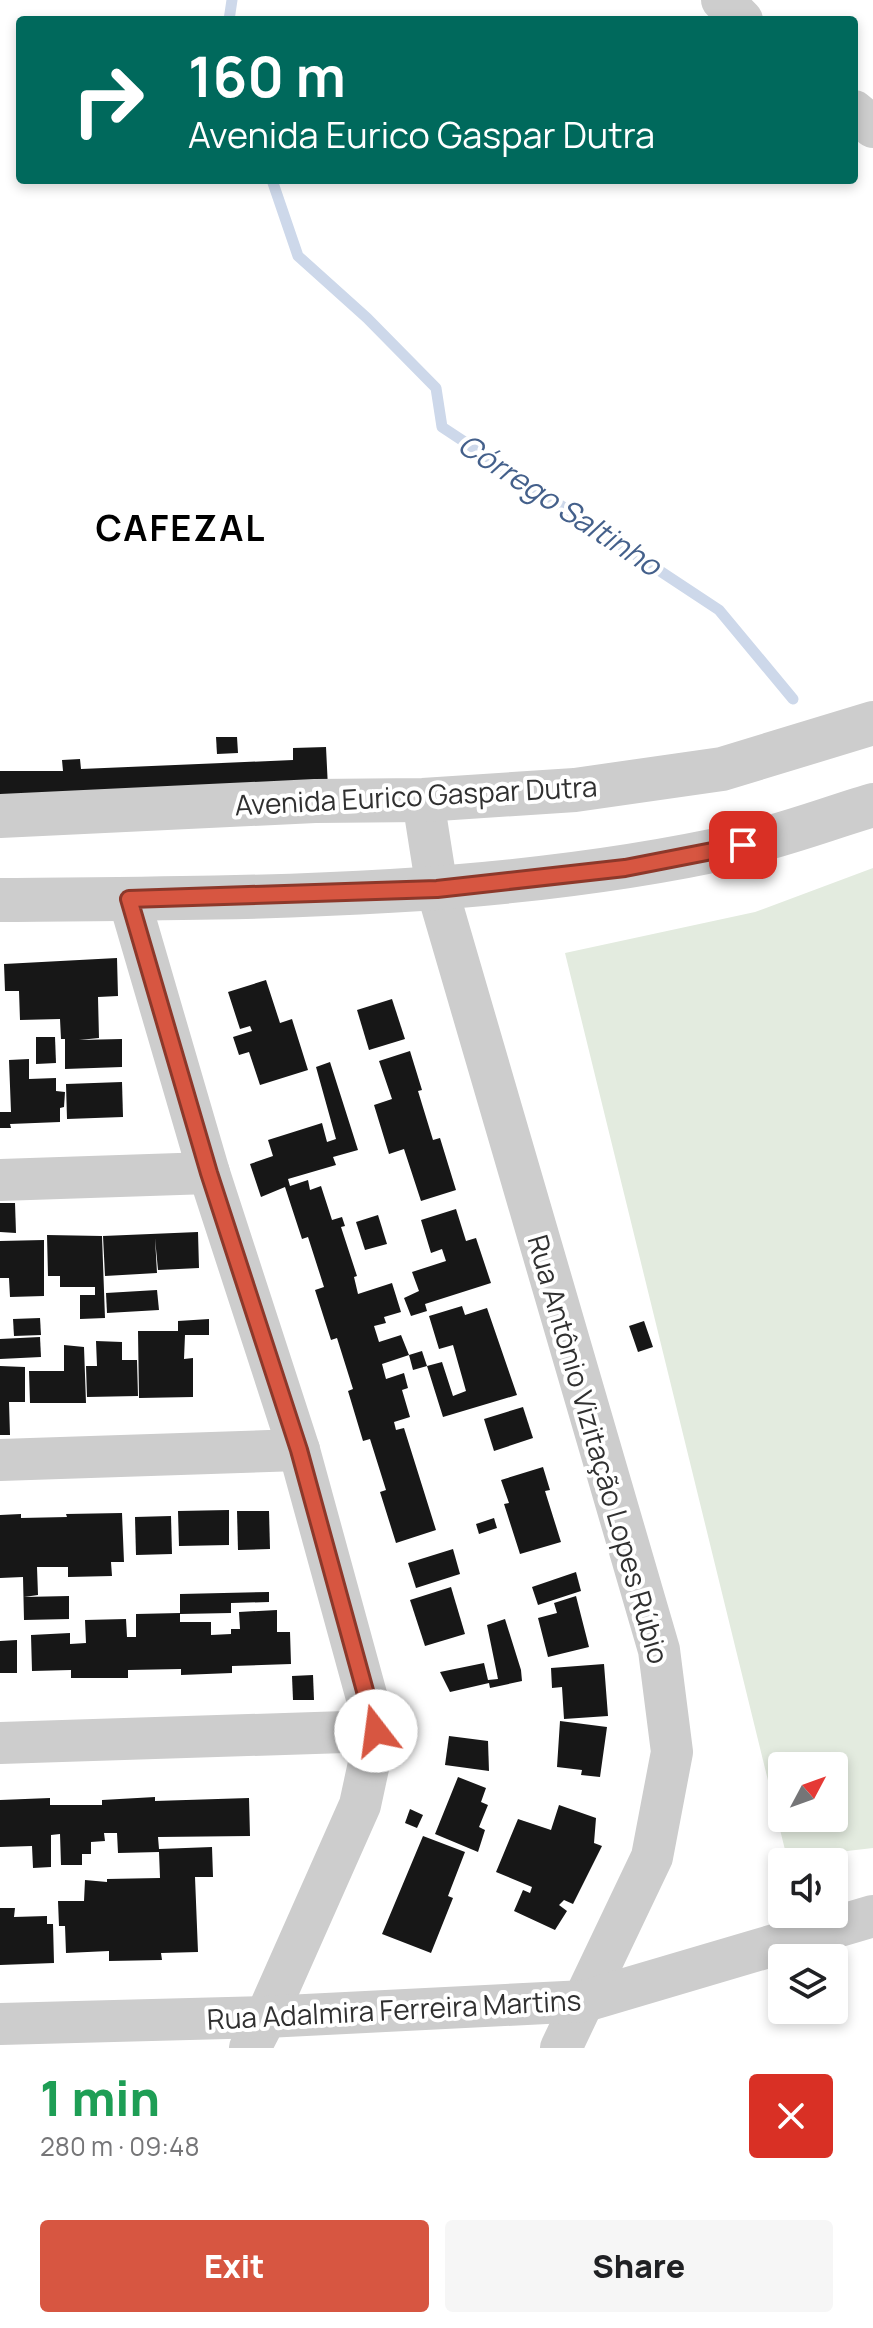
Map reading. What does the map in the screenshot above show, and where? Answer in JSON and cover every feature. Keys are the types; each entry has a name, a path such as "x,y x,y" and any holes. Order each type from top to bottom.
{"street":[{"path":"722,0 738,16"},
{"name":"Avenida Eurico Gaspar Dutra","path":"0,816 315,801 423,800 575,790 722,769 873,723"},
{"name":"Rua Antônio Vizitação Lopes Rúbio","path":"423,800 437,889 659,1650 672,1752 652,1857 561,2048"},
{"path":"0,900 437,889 625,868 743,845 873,805"},
{"path":"129,899 209,1173 299,1450 376,1731 360,1805 258,2032"},
{"path":"0,1180 209,1173"},
{"path":"0,1460 299,1450"},
{"path":"0,1743 376,1731"},
{"name":"Rua Adalmira Ferreira Martins","path":"0,2024 258,2032 585,2001 873,1916"}],"shaded area":[{"path":"873,868 873,1848 848,1851 848,1848 785,1848 781,1832 848,1832 848,1752 768,1752 768,1781 565,953 755,912"}],"building":[{"path":"216,737 237,737 238,753 217,754"},
{"path":"326,747 328,788 0,803 0,771 63,771 62,760 80,759 81,769 293,760 293,748"},
{"path":"117,958 118,996 98,997 99,1038 79,1040 122,1039 122,1067 65,1069 65,1039 61,1039 60,1019 20,1020 19,991 5,991 4,964"},
{"path":"266,980 280,1023 292,1019 308,1070 260,1085 249,1052 239,1055 233,1037 252,1031 250,1026 240,1029 228,992"},
{"path":"392,999 405,1039 369,1050 357,1010"},
{"path":"36,1037 55,1037 56,1063 36,1064"},
{"path":"410,1051 433,1140 440,1138 456,1190 421,1201 404,1149 389,1154 374,1105 392,1099 379,1061"},
{"path":"29,1059 29,1079 56,1078 56,1091 65,1092 60,1122 10,1124 11,1128 0,1128 0,1112 11,1112 9,1060"},
{"path":"330,1062 358,1150 333,1157 336,1165 288,1179 290,1186 308,1180 310,1190 321,1186 332,1220 342,1217 345,1226 341,1227 357,1276 354,1277 358,1294 392,1283 401,1312 384,1317 386,1323 374,1326 379,1342 401,1335 409,1355 382,1364 386,1379 404,1373 408,1388 402,1390 410,1417 394,1422 396,1430 404,1428 436,1530 396,1543 380,1492 386,1490 370,1439 363,1441 348,1391 353,1389 337,1338 331,1340 315,1290 324,1287 308,1237 302,1239 285,1187 261,1197 250,1164 273,1156 268,1140 322,1123 327,1142 336,1139 316,1067"},
{"path":"122,1082 123,1117 67,1119 66,1084"},
{"path":"0,1203 15,1203 16,1233 0,1232"},
{"path":"456,1209 466,1241 476,1238 491,1283 425,1304 427,1311 411,1316 404,1298 419,1291 412,1272 446,1261 442,1249 431,1253 421,1220"},
{"path":"378,1215 387,1244 365,1250 356,1222"},
{"path":"198,1232 199,1268 158,1270 155,1238 157,1273 105,1276 103,1236"},
{"path":"47,1235 102,1236 105,1318 80,1319 80,1295 95,1295 95,1287 60,1287 60,1276 48,1276"},
{"path":"44,1240 44,1296 10,1297 9,1278 0,1278 0,1241"},
{"path":"157,1290 159,1310 107,1313 106,1293"},
{"path":"462,1306 465,1315 487,1308 517,1395 443,1417 427,1366 442,1362 453,1396 466,1391 453,1345 439,1349 429,1316"},
{"path":"40,1318 41,1335 14,1336 13,1319"},
{"path":"209,1319 209,1335 185,1335 184,1359 193,1358 193,1397 139,1398 138,1331 178,1331 178,1321"},
{"path":"644,1321 653,1347 638,1352 629,1326"},
{"path":"40,1337 41,1357 0,1359 0,1339"},
{"path":"96,1341 122,1342 122,1360 137,1360 138,1396 87,1397 86,1366 97,1366"},
{"path":"64,1345 84,1347 86,1403 30,1403 29,1371 64,1371"},
{"path":"422,1351 427,1366 413,1370 409,1355"},
{"path":"0,1366 25,1367 25,1402 9,1402 10,1435 0,1435"},
{"path":"523,1407 533,1438 494,1451 484,1419"},
{"path":"543,1467 550,1490 545,1491 561,1542 520,1554 504,1504 509,1503 501,1480"},
{"path":"229,1510 229,1545 179,1546 178,1511"},
{"path":"237,1511 269,1511 270,1549 238,1550"},
{"path":"122,1513 124,1562 111,1562 112,1576 68,1577 68,1567 37,1567 38,1595 24,1597 69,1596 69,1619 24,1620 23,1577 0,1578 0,1515 21,1514 21,1518"},
{"path":"171,1516 172,1554 136,1555 135,1517"},
{"path":"494,1518 497,1528 479,1534 476,1524"},
{"path":"453,1549 460,1574 416,1588 408,1563"},
{"path":"576,1572 581,1591 538,1605 532,1587"},
{"path":"451,1587 465,1634 425,1646 410,1600"},
{"path":"269,1592 269,1602 231,1603 231,1613 180,1614 180,1594"},
{"path":"576,1596 589,1647 548,1657 538,1618 557,1613 554,1603"},
{"path":"277,1610 277,1632 290,1632 291,1664 232,1666 232,1673 181,1675 181,1669 128,1670 128,1678 71,1678 71,1670 32,1671 31,1635 70,1633 70,1644 86,1643 85,1620 126,1619 127,1637 136,1637 136,1614 180,1613 180,1622 211,1622 211,1635 231,1634 231,1629 240,1629 239,1612"},
{"path":"505,1619 522,1681 490,1688 489,1683 450,1692 440,1672 484,1663 488,1680 498,1679 487,1625"},
{"path":"17,1640 17,1673 0,1673 0,1641"},
{"path":"604,1664 608,1716 564,1719 562,1687 552,1688 551,1668"},
{"path":"313,1675 314,1700 293,1700 292,1676"},
{"path":"560,1721 607,1727 600,1777 581,1775 582,1770 557,1767"},
{"path":"449,1736 488,1741 489,1771 445,1765"},
{"path":"458,1777 486,1788 481,1802 488,1805 479,1827 485,1830 478,1852 435,1834"},
{"path":"155,1797 155,1801 249,1798 250,1836 158,1837 159,1849 212,1847 213,1877 195,1877 198,1952 161,1953 162,1960 109,1961 109,1951 66,1953 65,1926 59,1926 58,1901 84,1901 85,1880 107,1882 107,1879 160,1878 159,1852 118,1853 117,1833 104,1833 105,1841 91,1842 91,1854 82,1854 82,1865 61,1865 60,1834 51,1835 51,1867 33,1868 32,1846 0,1847 0,1800 50,1798 50,1805 102,1805 102,1800"},
{"path":"559,1805 596,1818 594,1843 602,1846 573,1904 564,1900 559,1905 567,1911 555,1930 514,1911 523,1890 530,1893 532,1887 496,1872 518,1819 551,1830"},
{"path":"410,1809 423,1815 417,1828 405,1823"},
{"path":"423,1836 465,1852 448,1896 453,1898 431,1953 382,1934"},
{"path":"0,1908 15,1908 14,1917 47,1916 47,1924 53,1924 54,1963 0,1965"}],"waterway":[{"name":"Córrego Saltinho","path":"230,16 232,0"},
{"name":"Córrego Saltinho","path":"273,184 298,256 367,318 436,388 442,427 719,610 793,699"}],"district":[{"name":"CAFEZAL","path":"181,527"}],"route":[{"path":"376,1731 299,1450 209,1173 129,899 437,889 625,868 743,845"}]}
